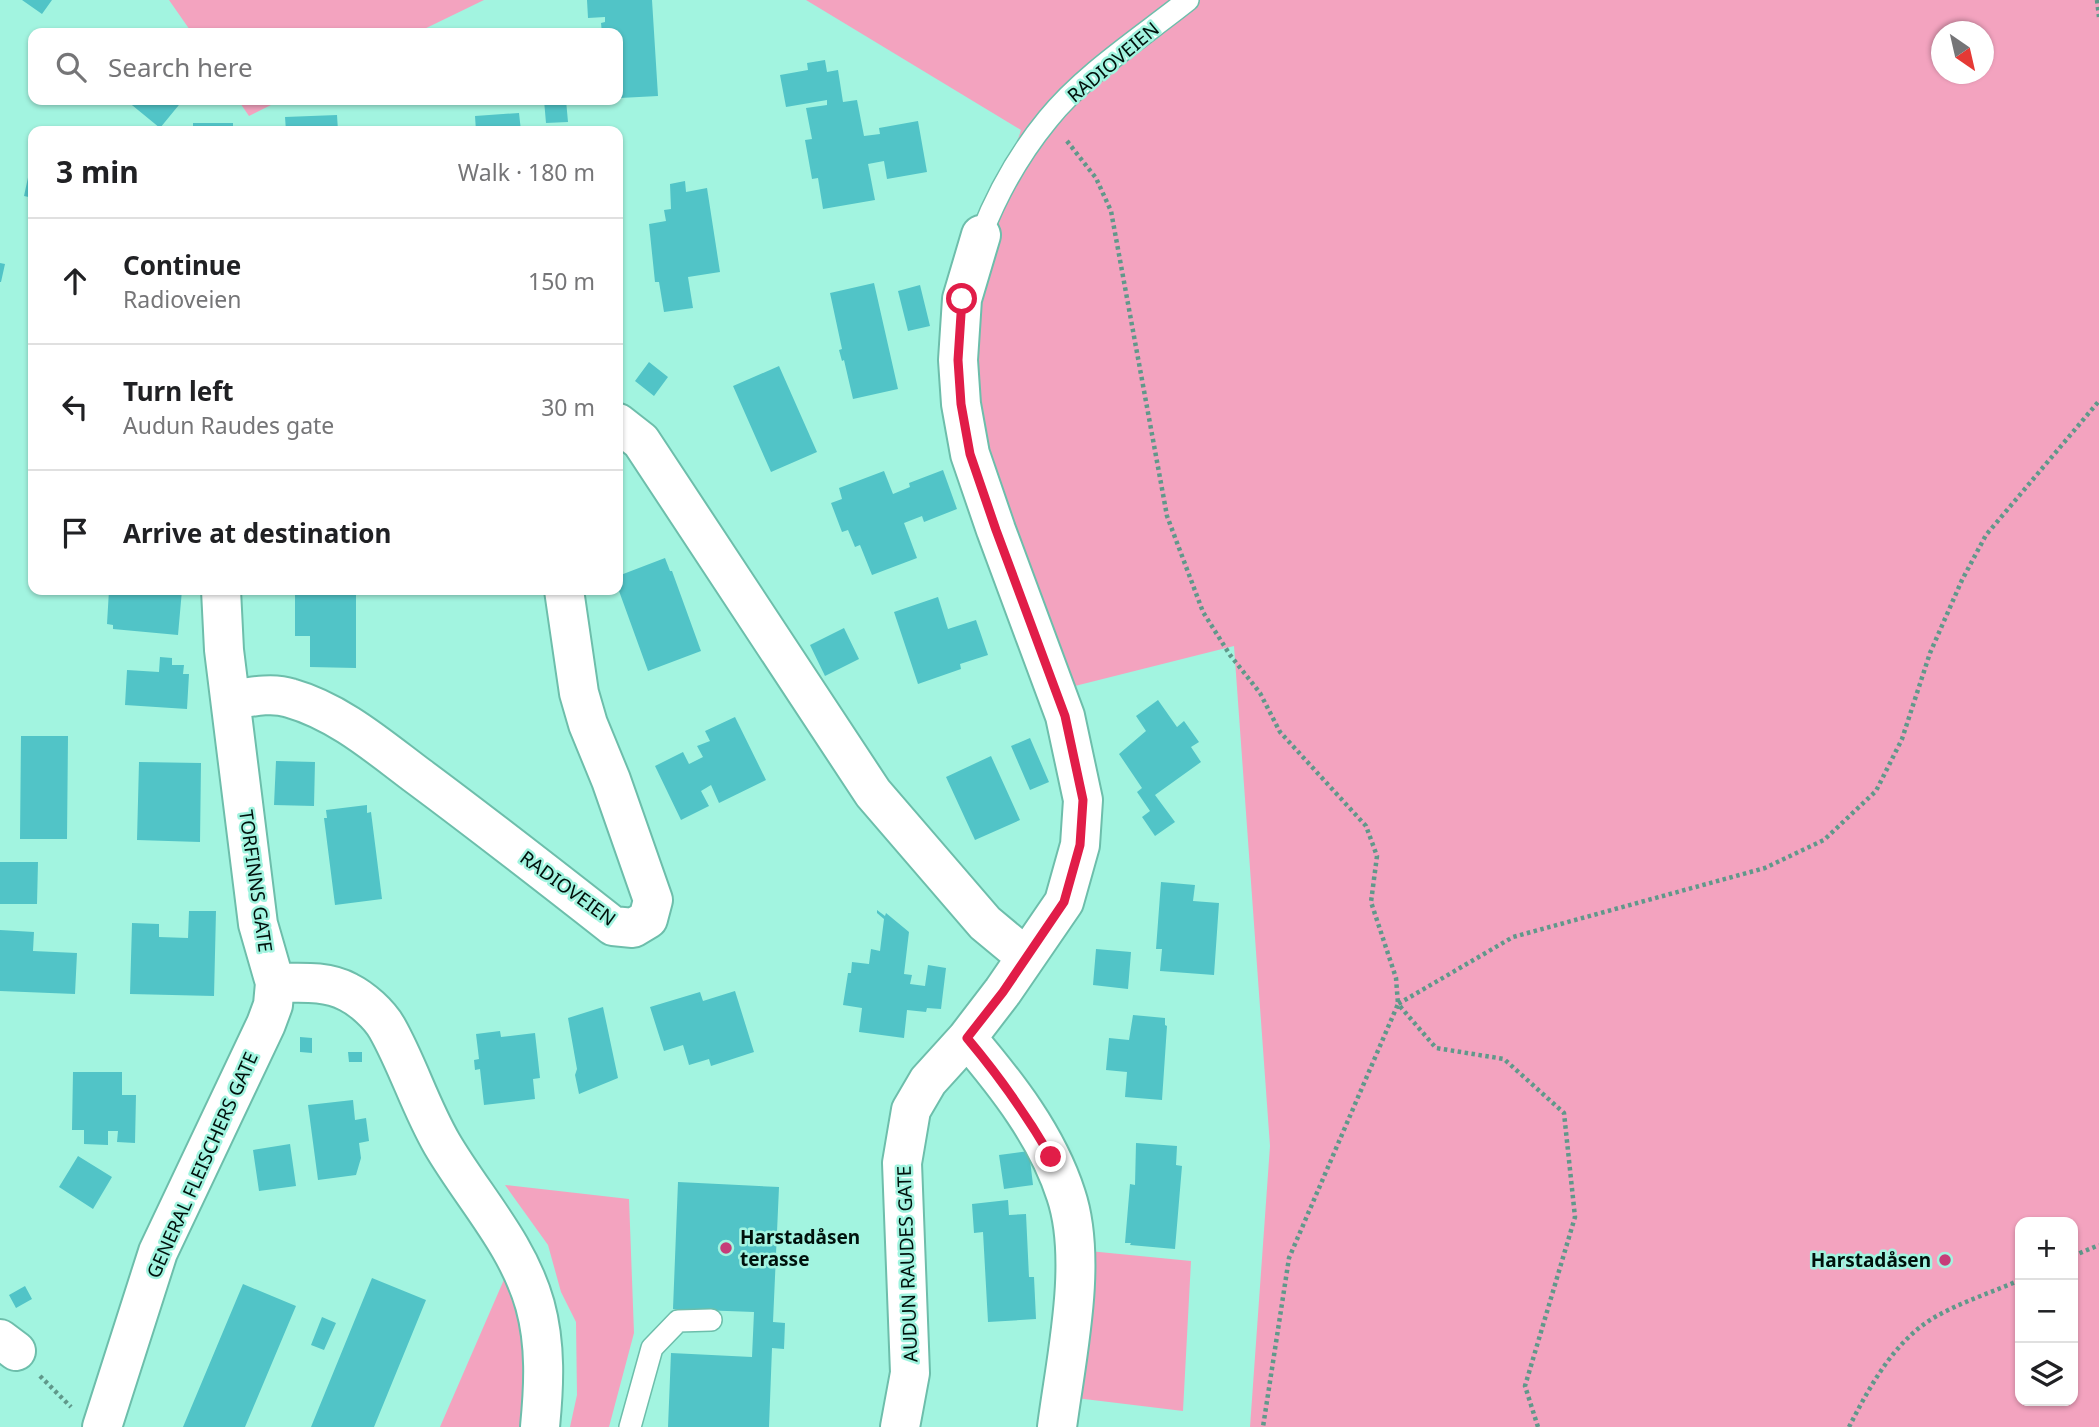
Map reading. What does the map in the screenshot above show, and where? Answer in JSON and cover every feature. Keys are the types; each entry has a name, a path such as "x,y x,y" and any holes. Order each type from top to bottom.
{"street":[{"name":"RADIOVEIEN","path":"967,1038 1064,902 1080,845 1083,800 1065,716 970,454 961,404 958,360 962,299 981,235"},
{"path":"623,428 640,441 873,793 985,923 1026,957"},
{"name":"TORFINNS GATE","path":"222,595 224,650 258,924 275,983"},
{"name":"RADIOVEIEN","path":"232,700 260,696 288,697 324,711 355,729 472,816 613,926 632,928 648,919 653,900 579,693 565,595"},
{"path":"275,983 323,983 348,992 370,1008 386,1026 423,1109 443,1146 514,1253 535,1304 543,1347 544,1389 540,1427"},
{"name":"GENERAL FLEISCHERS GATE","path":"87,1418 158,1252 267,1024 273,1005 275,983"},
{"path":"967,1038 997,1073 1024,1112 1051,1157 1067,1196 1075,1240 1074,1299 1058,1427"},
{"name":"AUDUN RAUDES GATE","path":"900,1427 910,1373 902,1163 911,1110 928,1081 967,1038"}],"lane":[{"name":"RADIOVEIEN","path":"981,235 1014,168 1049,118 1087,80 1188,0"},
{"path":"630,1427 652,1348 678,1321 711,1320"}],"path":[{"path":"2097,0 2099,17"},
{"path":"1049,118 1096,178 1111,211 1167,516 1203,612 1230,655 1260,693 1280,732 1366,826 1377,856 1371,902 1396,978 1398,1004 1289,1258 1262,1427"},
{"path":"1398,1004 1513,937 1765,868 1824,840 1876,791 1902,739 1930,653 1986,535 2099,401"},
{"path":"1398,1004 1436,1048 1504,1059 1564,1113 1575,1217 1525,1386 1538,1427"},
{"path":"2078,1254 2099,1245"},
{"path":"1849,1427 1873,1381 1901,1345 1935,1317 2015,1282"},
{"path":"8,1345 87,1418"}],"shaded area":[{"path":"169,0 484,0 426,28 189,28"},
{"path":"806,0 2099,0 2099,1427 1250,1427 1270,1146 1234,646 1059,690 952,340 1021,130"},
{"path":"241,105 271,105 249,116"},
{"path":"505,1185 629,1199 634,1333 609,1427 570,1427 577,1395 576,1322 561,1292 548,1245"},
{"path":"1089,1251 1191,1261 1183,1411 1076,1398"},
{"path":"509,1268 525,1313 527,1427 440,1427"}],"building":[{"path":"22,0 52,0 42,14"},
{"path":"587,0 652,0 658,96 623,98 623,28 602,28 605,17 588,18"},
{"path":"825,60 827,72 838,70 843,102 857,100 864,136 880,134 879,128 918,121 927,172 887,179 884,161 868,164 875,200 823,209 818,178 812,179 805,140 812,139 806,108 827,105 827,100 786,107 780,75 808,70 807,63"},
{"path":"132,105 179,105 162,126 158,126"},
{"path":"544,105 566,105 568,122 546,123"},
{"path":"519,113 520,126 476,126 475,116"},
{"path":"337,115 338,126 286,126 285,117"},
{"path":"193,123 233,123 233,126 193,126"},
{"path":"28,178 28,197 24,196"},
{"path":"685,181 686,192 707,188 720,272 688,277 693,308 664,312 659,282 655,282 649,224 666,221 664,210 671,209 670,184"},
{"path":"0,263 5,264 1,282 0,282"},
{"path":"874,283 898,389 853,399 839,350 842,349 830,293"},
{"path":"920,285 930,326 908,331 898,291"},
{"path":"649,362 668,377 654,396 635,381"},
{"path":"779,366 817,452 771,472 733,386"},
{"path":"943,470 957,509 924,522 922,516 904,523 917,558 872,575 860,545 855,547 848,530 842,532 831,503 842,499 839,488 884,471 893,494 910,487 909,483"},
{"path":"665,558 701,651 648,671 620,595 623,595 623,574"},
{"path":"109,595 182,595 178,635 113,629 113,625 107,624"},
{"path":"295,595 356,595 356,668 310,667 310,636 295,636"},
{"path":"938,597 948,629 976,620 988,655 960,664 961,669 918,684 894,612"},
{"path":"844,628 859,659 825,676 810,645"},
{"path":"160,657 172,658 172,665 184,665 183,674 189,674 187,709 125,705 127,670 159,672"},
{"path":"1158,700 1177,727 1184,721 1199,742 1191,747 1201,762 1155,795 1175,822 1155,836 1142,817 1150,811 1137,792 1142,788 1119,754 1146,731 1136,716"},
{"path":"735,717 766,780 719,803 711,785 701,791 709,806 681,820 655,766 683,752 689,764 703,757 697,746 710,741 705,731"},
{"path":"21,736 68,736 67,839 20,839"},
{"path":"1030,738 1049,782 1030,790 1011,746"},
{"path":"991,756 1020,820 975,840 946,777"},
{"path":"276,761 315,762 314,806 274,805"},
{"path":"139,762 201,763 200,842 137,840"},
{"path":"367,805 367,813 371,812 382,899 335,905 324,818 327,818 326,810"},
{"path":"0,862 38,862 37,904 0,904"},
{"path":"1161,882 1195,885 1193,901 1219,903 1214,975 1160,971 1162,949 1156,949"},
{"path":"877,910 885,916 886,913 909,932 904,974 912,975 910,984 925,986 928,965 946,968 941,1009 927,1008 926,1012 907,1010 904,1038 859,1032 862,1008 843,1005 852,962 869,964 871,949 880,951 884,919"},
{"path":"189,911 216,911 214,996 130,994 132,923 159,924 159,937 188,938"},
{"path":"0,930 34,932 33,951 77,953 75,994 0,991"},
{"path":"1096,949 1131,952 1128,989 1093,985"},
{"path":"735,991 754,1052 711,1066 709,1059 689,1065 683,1045 664,1051 650,1007 700,992 703,1001"},
{"path":"603,1007 618,1078 579,1094 568,1018"},
{"path":"1133,1015 1165,1018 1167,1026 1162,1100 1125,1097 1127,1072 1106,1070 1109,1038 1129,1040"},
{"path":"500,1031 501,1037 535,1033 540,1078 533,1079 535,1099 484,1105 480,1069 475,1070 474,1060 479,1059 476,1034"},
{"path":"300,1037 312,1038 312,1053 300,1052"},
{"path":"348,1052 362,1052 362,1062 349,1062"},
{"path":"73,1072 122,1072 122,1095 136,1095 135,1143 117,1142 118,1131 108,1131 108,1145 84,1144 84,1130 72,1130"},
{"path":"353,1100 355,1120 366,1118 369,1141 359,1143 361,1158 356,1175 318,1180 308,1105"},
{"path":"1136,1143 1177,1146 1176,1165 1182,1166 1175,1249 1125,1243 1130,1184 1135,1185"},
{"path":"290,1144 296,1186 259,1191 253,1150"},
{"path":"1029,1151 1033,1185 1004,1189 999,1155"},
{"path":"78,1156 112,1177 93,1209 59,1187"},
{"name":"Harstadåsen terasse","path":"678,1182 779,1187 773,1322 785,1323 784,1349 772,1348 769,1427 668,1427 671,1353 752,1357 754,1312 673,1309"},
{"path":"1008,1200 1009,1215 1026,1214 1029,1277 1034,1277 1036,1319 988,1322 983,1232 974,1233 972,1204"},
{"path":"372,1278 426,1300 374,1427 311,1427"},
{"path":"243,1284 296,1306 245,1427 183,1427"},
{"path":"25,1286 32,1299 16,1308 9,1295"},
{"path":"322,1317 336,1323 324,1350 311,1345"}],"place":[{"name":"Harstadåsen terasse","path":"726,1248"},
{"name":"Harstadåsen","path":"1945,1260"}],"route":[{"path":"962,299 958,360 961,404 970,454 1065,716 1083,800 1080,845 1064,902 1003,992 967,1038 997,1073 1051,1157"}]}
